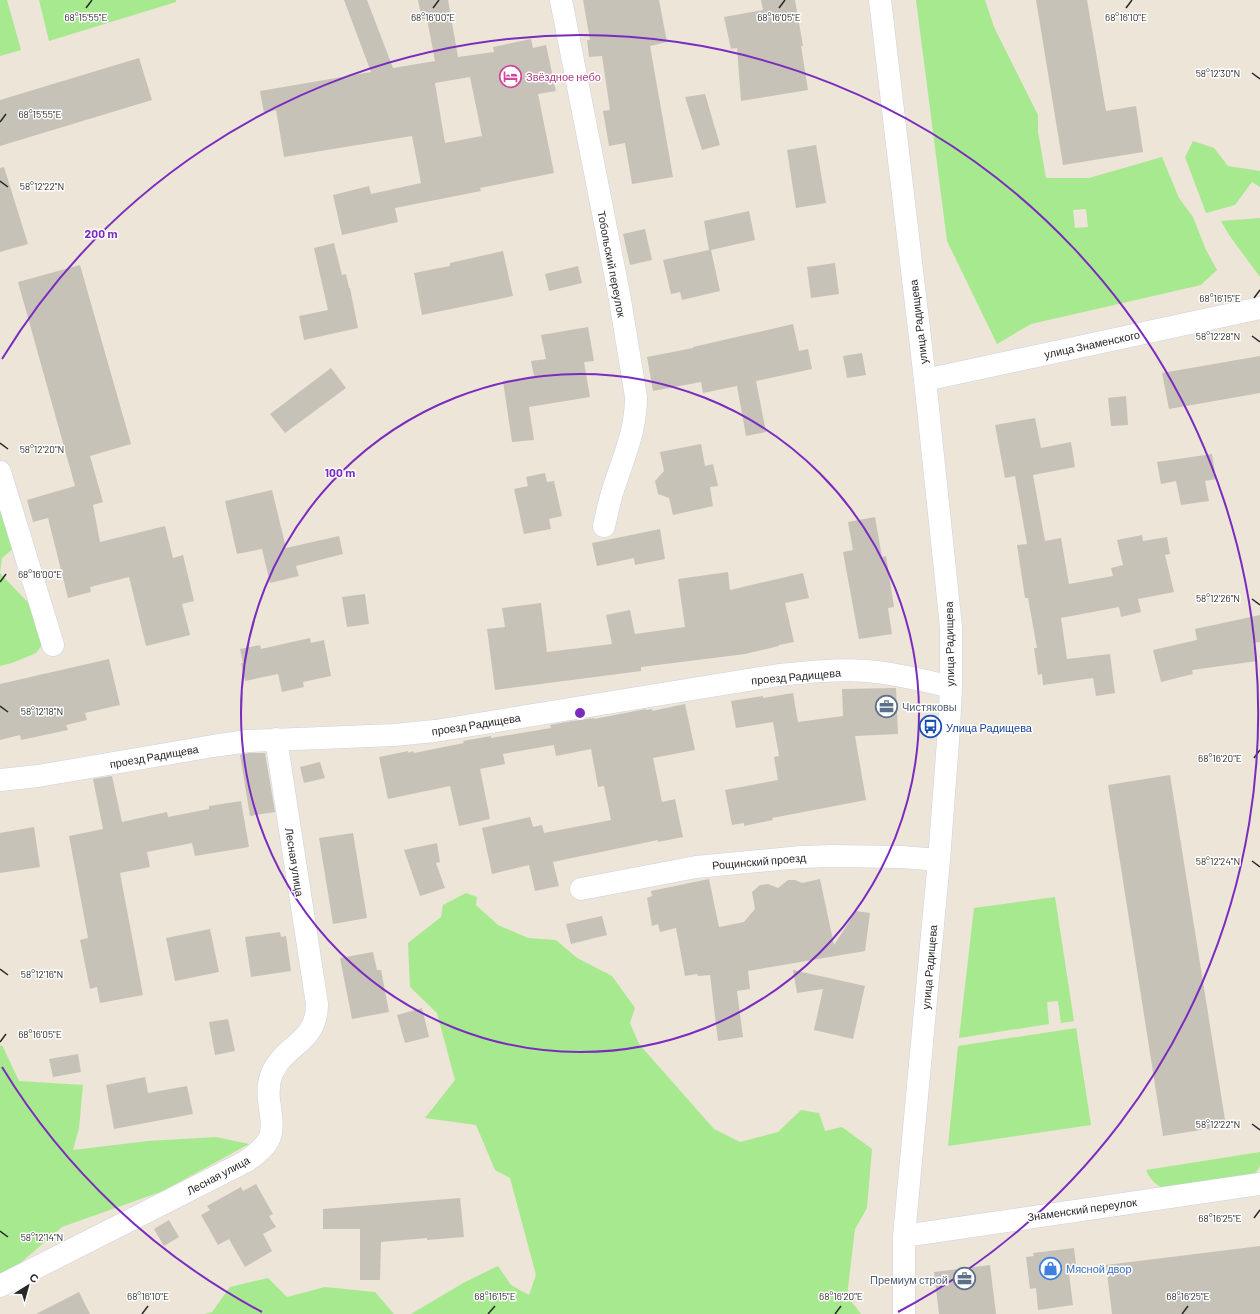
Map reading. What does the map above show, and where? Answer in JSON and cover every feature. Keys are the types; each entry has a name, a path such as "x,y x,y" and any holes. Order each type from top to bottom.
{"street":[{"name":"Тобольский переулок","path":"561,0 619,294 636,397 636,415 632,435 612,492 604,526"},
{"name":"улица Радищева","path":"880,0 925,380 951,627 949,728 904,1236 904,1314"},
{"name":"улица Знаменского","path":"925,380 1260,308"},
{"path":"0,472 53,645"},
{"name":"проезд Радищева","path":"0,780 38,776 213,746 276,739 394,735 435,731 779,675 820,671 866,671 903,676 951,687"},
{"name":"Лесная улица","path":"0,1286 245,1162 263,1148 270,1137 273,1126 268,1091 269,1081 280,1061 307,1036 314,1025 317,1015 317,1004 276,739"},
{"name":"Рощинский проезд","path":"581,889 696,867 800,857 902,857 938,860"},
{"name":"Знаменский переулок","path":"904,1236 1260,1184"}],"green space":[{"path":"0,0 7,0 21,50 0,56"},
{"path":"39,0 176,0 176,2 49,41"},
{"path":"916,0 985,0 994,27 1038,115 1038,132 1046,178 1089,178 1162,157 1179,198 1193,217 1206,250 1217,270 1201,285 1031,324 997,344 947,241","holes":["1086,209 1088,227 1075,228 1073,210"]},
{"path":"1193,141 1214,148 1228,166 1260,171 1260,187 1252,182 1235,205 1206,213 1185,157"},
{"path":"1260,218 1260,277 1229,235 1221,221"},
{"path":"0,511 2,512 14,548 2,558 0,573"},
{"path":"0,573 34,609 45,641 36,653 12,663 0,666"},
{"path":"466,893 477,897 476,905 498,925 528,938 556,940 577,958 612,976 635,1008 630,1023 639,1044 714,1129 740,1142 778,1132 801,1110 819,1113 825,1131 842,1127 872,1149 867,1208 855,1229 847,1296 861,1314 411,1314 465,1282 498,1266 511,1285 529,1295 536,1275 510,1178 495,1170 476,1125 425,1118 455,1080 437,1013 410,987 408,943 441,917 443,905"},
{"path":"1055,897 1074,1021 1061,1023 1058,1001 1047,1002 1049,1024 959,1038 974,908"},
{"path":"1076,1028 1091,1125 948,1146 958,1046"},
{"path":"2,1045 19,1081 83,1085 79,1128 73,1150 148,1141 216,1137 249,1144 163,1191 62,1227 18,1265 0,1274 0,1046"},
{"path":"1260,1152 1260,1166 1256,1173 1162,1188 1152,1180 1146,1170"},
{"path":"268,1278 287,1297 325,1287 375,1292 394,1314 204,1314 212,1312 230,1287"}],"building":[{"path":"344,0 367,0 393,68 435,61 427,19 422,19 418,0 448,0 458,57 494,52 493,47 531,39 533,48 546,45 556,91 538,94 554,173 480,188 481,191 395,208 398,222 342,235 333,195 369,186 371,194 421,183 412,136 284,157 276,110 264,113 260,91 371,72","holes":["470,77 482,136 445,143 435,83"]},
{"path":"583,0 659,0 667,42 650,46 673,177 632,184 625,143 609,146 603,111 610,110 602,56 589,57 587,40 590,40"},
{"path":"761,0 795,0 803,46 801,46 808,90 741,101 737,48 731,49 724,17 763,10"},
{"path":"1036,0 1087,0 1106,111 1136,106 1143,152 1063,165"},
{"path":"139,58 152,100 0,146 0,100"},
{"path":"705,94 720,145 702,150 685,97"},
{"path":"816,145 826,203 796,208 787,150"},
{"path":"4,167 28,244 0,252 0,168"},
{"path":"749,211 755,240 711,250 720,291 682,300 680,292 671,294 663,260 709,250 704,221"},
{"path":"645,229 652,260 630,265 623,234"},
{"path":"334,243 342,275 346,274 350,288 358,328 304,340 299,316 328,310 314,248"},
{"path":"503,251 513,296 422,315 414,273 450,266 450,263"},
{"path":"835,263 839,294 811,298 807,267"},
{"path":"80,265 131,444 90,456 103,502 93,505 100,542 165,526 173,558 183,555 194,601 182,604 190,635 146,646 129,577 90,587 91,592 68,598 48,518 33,522 27,500 75,486 18,282"},
{"path":"578,266 582,283 549,291 545,274"},
{"path":"793,324 799,351 808,349 812,369 756,381 766,432 746,436 737,386 703,393 701,382 653,391 647,357 693,348"},
{"path":"588,327 594,361 584,362 590,397 529,407 534,440 512,442 503,381 534,376 531,361 546,359 541,335"},
{"path":"862,353 866,375 847,378 843,356"},
{"path":"1260,356 1260,393 1169,409 1162,373"},
{"path":"331,368 346,388 285,433 270,414"},
{"path":"1126,396 1128,425 1111,426 1108,398"},
{"path":"1035,418 1041,448 1071,442 1075,467 1033,475 1045,541 1061,538 1069,584 1113,576 1111,568 1123,565 1117,540 1142,535 1143,541 1167,537 1170,554 1165,555 1174,592 1138,599 1141,612 1121,617 1119,607 1061,618 1067,659 1110,654 1115,693 1096,696 1093,678 1043,685 1042,674 1038,675 1034,648 1037,648 1028,598 1025,598 1017,545 1027,544 1015,476 1005,478 995,425"},
{"path":"701,444 705,466 713,464 718,486 710,487 713,506 673,515 669,498 658,494 655,481 664,471 660,452"},
{"path":"1212,454 1216,479 1205,481 1209,501 1181,505 1176,481 1161,484 1157,462"},
{"path":"545,473 547,482 554,481 562,516 549,519 551,529 524,534 514,489 528,486 526,477"},
{"path":"272,490 286,548 339,536 343,554 296,566 299,576 270,583 262,549 237,554 225,501"},
{"path":"875,517 882,557 886,556 894,607 888,608 892,634 859,639 843,552 853,550 848,522"},
{"path":"660,529 665,559 635,565 634,558 597,566 592,543"},
{"path":"728,572 730,590 803,573 809,598 785,603 794,642 745,654 641,667 641,671 495,690 487,629 505,627 502,608 541,603 547,652 612,644 606,615 630,610 635,634 685,627 678,579"},
{"path":"365,594 369,624 347,627 342,597"},
{"path":"1260,615 1260,642 1253,643 1257,661 1192,670 1193,674 1161,682 1153,650 1197,640 1195,629"},
{"path":"310,638 311,643 324,640 331,676 303,682 304,687 282,692 278,674 245,681 240,649 260,645 261,649"},
{"path":"109,659 120,705 85,713 87,720 66,725 68,730 21,740 20,735 0,740 0,684"},
{"path":"896,688 898,734 855,736 866,800 772,818 773,820 744,826 744,823 732,825 725,790 778,780 774,757 779,756 773,722 736,728 731,701 793,693 798,722 843,716 842,689"},
{"path":"685,704 695,750 653,758 662,802 675,799 683,837 658,842 658,840 553,862 559,886 535,891 529,865 492,874 482,828 530,817 533,827 542,825 544,833 611,820 604,786 598,787 591,749 556,756 554,745 503,754 505,764 480,769 490,819 459,826 450,786 388,799 379,757 408,751 408,753 413,751 414,753 491,736 491,738 551,728 550,725 572,721 594,719 646,709 652,709 652,711"},
{"path":"249,753 265,753 275,812 250,816 240,755"},
{"path":"320,762 325,778 304,783 300,767"},
{"path":"1170,775 1226,1126 1163,1136 1108,785"},
{"path":"112,776 122,822 167,812 168,817 209,809 209,806 241,801 249,847 195,856 192,843 147,852 150,867 120,873 143,995 100,1003 97,987 90,989 80,940 88,938 69,836 103,829 93,779"},
{"path":"34,827 40,867 0,873 0,833"},
{"path":"353,833 367,918 333,924 319,838"},
{"path":"437,843 440,862 436,863 445,888 420,896 404,850"},
{"path":"709,879 719,927 744,922 755,909 752,892 760,885 768,884 778,888 788,880 795,880 802,883 820,879 834,945 856,911 870,913 865,951 748,971 750,989 737,991 743,1037 718,1041 710,975 698,976 697,974 685,976 676,928 660,932 658,924 652,926 647,898 652,896 651,891"},
{"path":"602,916 607,935 571,944 566,924"},
{"path":"210,929 219,972 175,981 166,938"},
{"path":"280,932 281,937 286,936 291,971 251,977 245,937"},
{"path":"373,952 377,970 381,970 389,1012 352,1019 340,958"},
{"path":"793,970 865,986 853,1039 814,1030 823,989 797,993"},
{"path":"422,1008 429,1037 405,1043 397,1015"},
{"path":"228,1019 235,1051 215,1055 209,1022"},
{"path":"78,1054 81,1072 53,1077 49,1059"},
{"path":"145,1077 148,1093 187,1086 193,1114 114,1129 106,1085"},
{"path":"256,1184 273,1214 269,1216 276,1227 263,1234 272,1251 245,1267 229,1239 218,1245 201,1215 210,1210 207,1206 241,1187 243,1191"},
{"path":"460,1198 464,1237 427,1240 427,1238 381,1242 380,1280 360,1280 360,1229 323,1229 323,1209"},
{"path":"169,1220 179,1237 164,1246 154,1229"},
{"path":"1260,1246 1260,1314 1112,1314 1106,1265"},
{"path":"1074,1248 1077,1273 1069,1274 1073,1305 1038,1310 1036,1288 1030,1289 1026,1257 1034,1256 1033,1253"},
{"path":"990,1265 996,1314 939,1314 934,1272"},
{"path":"79,1292 90,1314 36,1314"}],"place":[{"name":"Звёздное небо","path":"511,76"},
{"name":"Чистяковы","path":"887,706"},
{"name":"Улица Радищева","path":"931,727"},
{"name":"Мясной двор","path":"1051,1268"},
{"name":"Премиум строй","path":"964,1279"}]}
